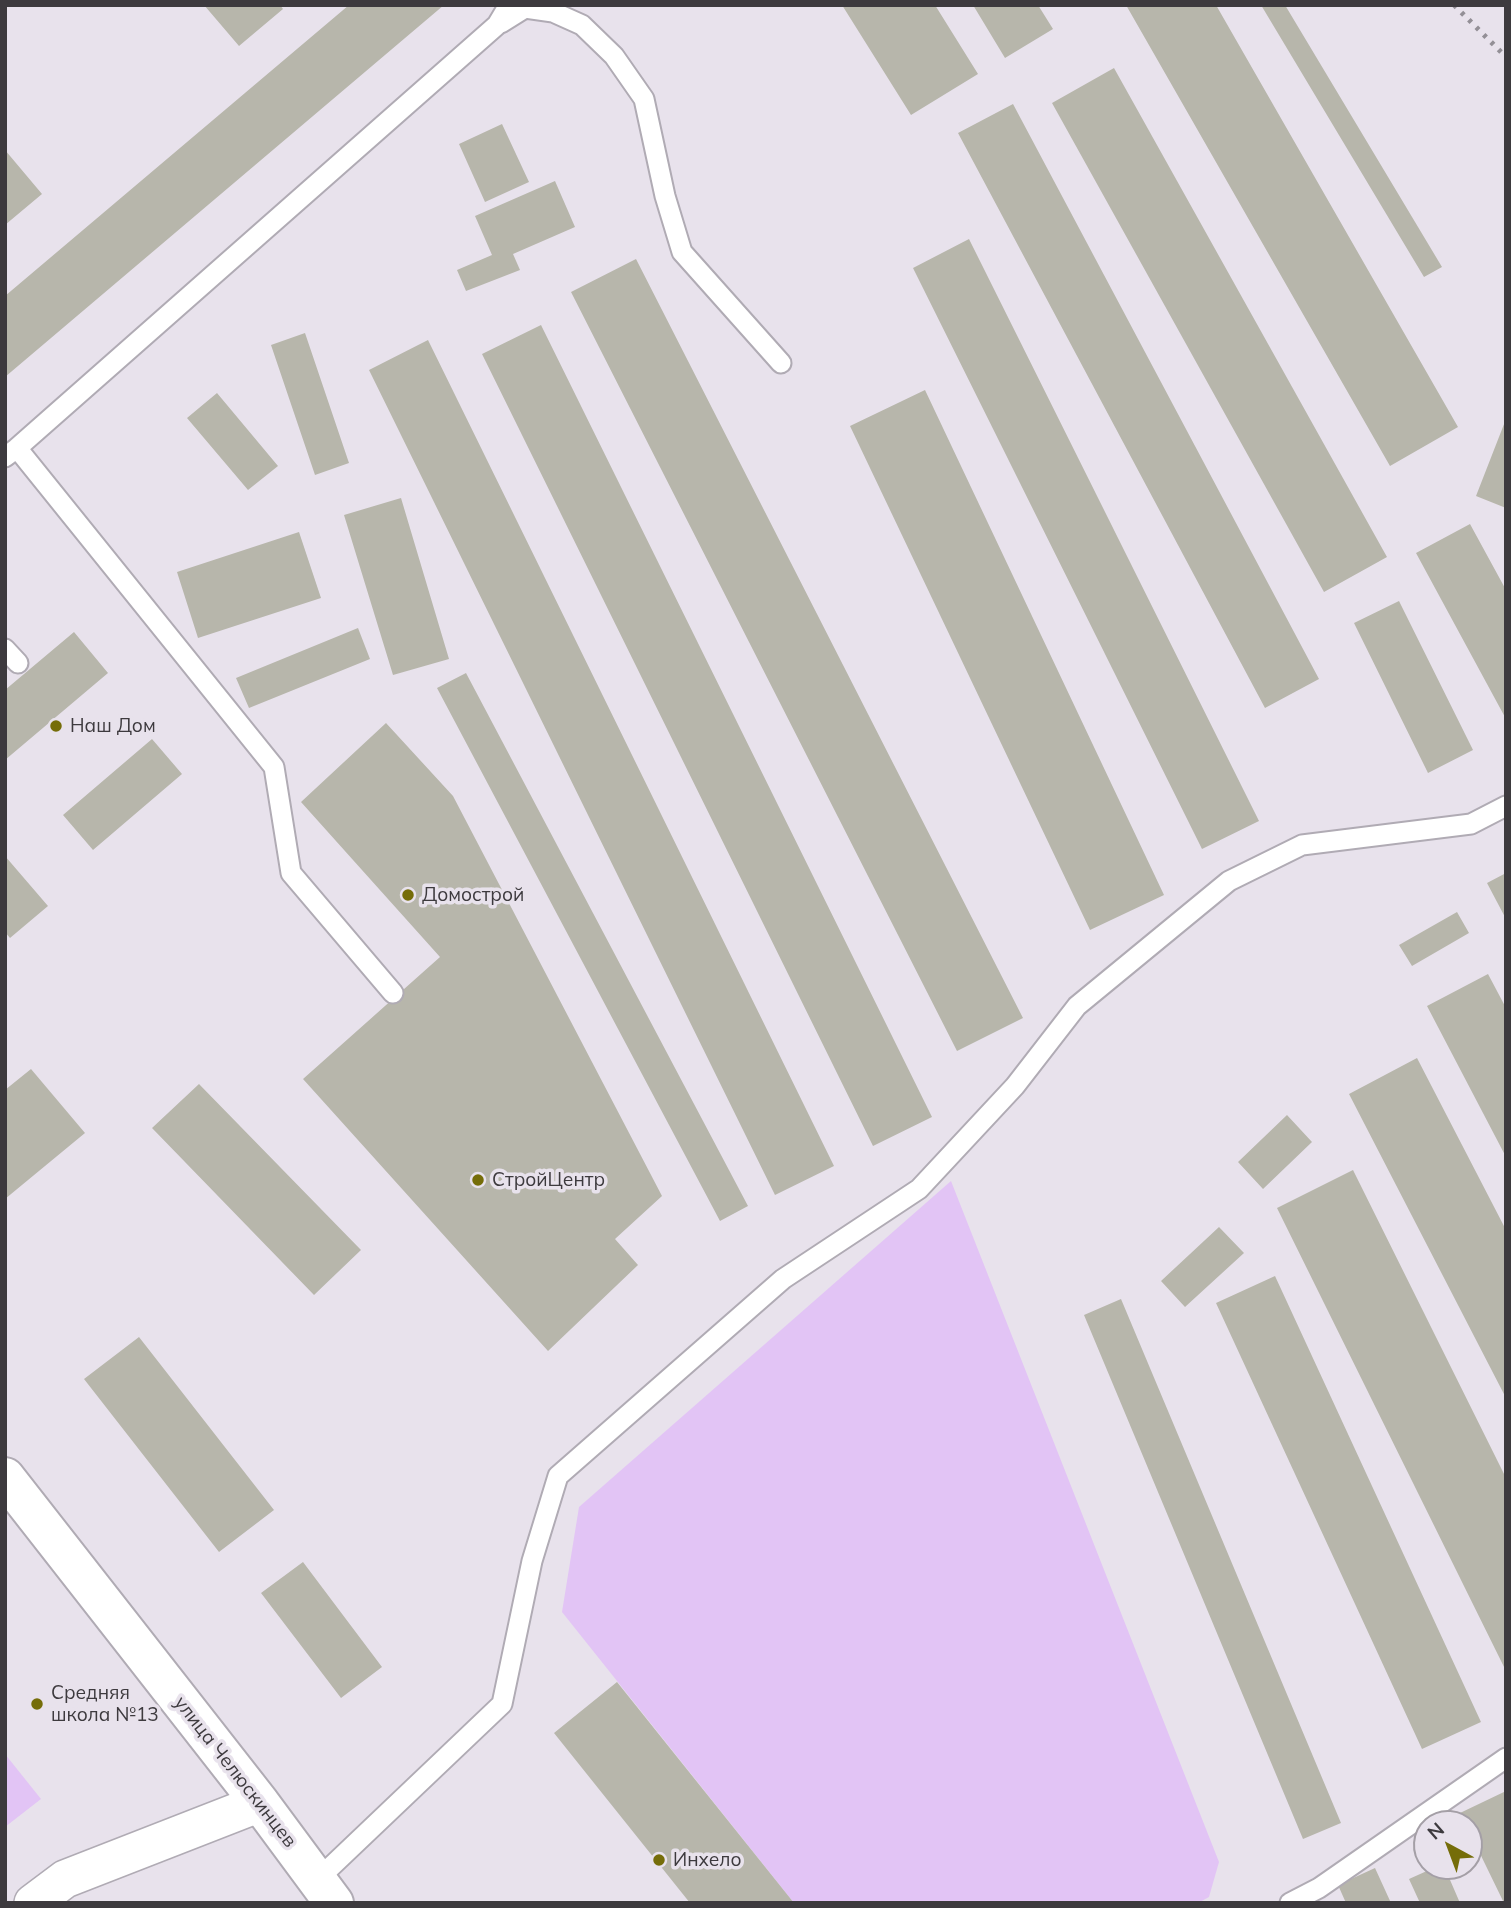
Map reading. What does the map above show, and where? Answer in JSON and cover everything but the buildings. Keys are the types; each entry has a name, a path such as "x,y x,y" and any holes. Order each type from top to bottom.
{"street":[{"name":"улица Челюскинцев","path":"5,1477 326,1891"},
{"path":"33,1903 65,1879 260,1803"}],"lane":[{"path":"497,25 509,5"},
{"path":"393,993 291,873 274,767 11,453 497,25 525,8 552,12 582,25 614,56 644,99 682,252 780,363"},
{"path":"326,1891 502,1704 532,1561 558,1476 783,1279 919,1189 1016,1086 1077,1006 1229,881 1302,845 1471,824 1506,806"},
{"path":"1290,1903 1320,1888 1506,1758"}],"shaded area":[{"path":"951,1181 1219,1862 1209,1897 1198,1903 794,1903 562,1612 579,1507"},
{"path":"5,1754 41,1799 5,1827"}],"railway":[{"path":"1454,5 1506,57"}],"place":[{"name":"Наш Дом","path":"56,726"},
{"name":"Домострой","path":"408,895"},
{"name":"СтройЦентр","path":"478,1180"},
{"name":"Средняя школа №13","path":"37,1704"},
{"name":"Инхело","path":"659,1860"}]}
